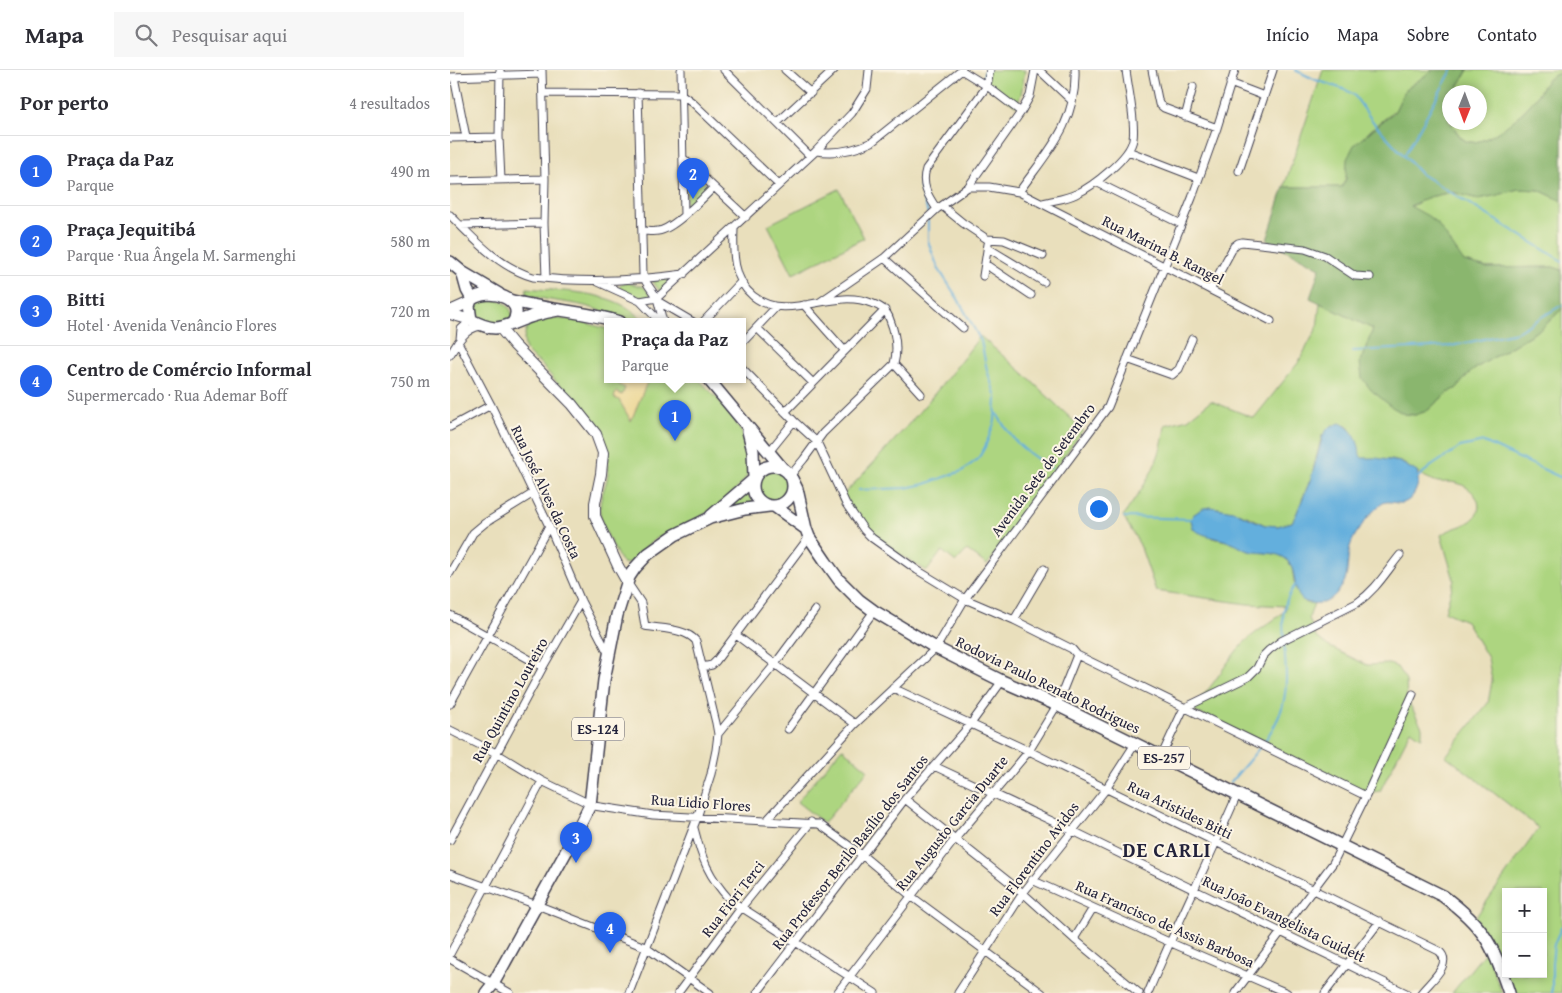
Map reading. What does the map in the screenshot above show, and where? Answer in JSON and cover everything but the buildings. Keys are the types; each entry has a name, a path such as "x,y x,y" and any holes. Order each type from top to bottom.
{"main road":[{"path":"450,262 462,272 513,304 516,311 512,324"},
{"path":"462,272 471,300 471,320 483,326 500,328 526,318 558,310"},
{"path":"471,300 488,294 604,318"},
{"name":"ES-257","path":"711,383 788,474 797,489 808,533"},
{"name":"ES-257","path":"747,427 753,451 754,479"},
{"path":"775,466 788,474 793,487 788,499 782,504 772,506 764,504 755,497 752,486 759,470 775,466"},
{"name":"ES-124","path":"710,518 754,479"},
{"name":"ES-124","path":"490,988 590,805 601,699 608,654 627,582 640,562 661,544 710,518 745,509 772,506"},
{"name":"ES-257","path":"772,506 808,533"},
{"name":"Rodovia Paulo Renato Rodrigues","path":"808,533 839,580 859,600 936,648 1002,681 1057,705 1437,893 1470,917 1483,932 1492,946 1510,993"}],"street":[{"path":"681,70 684,216"},
{"path":"785,70 810,92"},
{"path":"777,123 834,70"},
{"path":"640,302 658,300 813,154 852,114 867,89 869,70"},
{"path":"725,71 777,123 813,154 839,153 857,149 872,142 962,70 1021,112"},
{"path":"990,70 987,86 926,169 923,178 924,188 940,207 987,239 1004,240 1043,256"},
{"path":"820,302 884,258 940,207 968,187 1021,112 1030,96 1037,70 1072,101"},
{"path":"1019,192 1062,133 1068,118 1075,88 1075,70"},
{"path":"1043,203 1076,194 1096,182 1128,151 1132,144 1134,132 1126,70"},
{"path":"1152,70 1159,104 1184,117 1217,128"},
{"name":"Avenida Sete de Setembro","path":"766,821 855,724 936,648 965,599 1102,416 1113,397 1181,224 1217,128 1234,70"},
{"path":"1239,171 1273,70"},
{"path":"466,137 452,77 542,72 546,278"},
{"path":"500,73 499,137 501,180"},
{"path":"1230,83 1264,96"},
{"path":"1184,117 1193,87"},
{"path":"542,93 681,94 692,102 779,185"},
{"path":"638,93 643,274 658,300 687,318"},
{"path":"450,138 499,137"},
{"path":"1128,151 1198,178"},
{"path":"683,158 746,217"},
{"path":"450,181 545,179"},
{"path":"1096,182 1181,224"},
{"path":"642,230 659,231 667,228 684,216 714,187"},
{"name":"Rua Marina B. Rangel","path":"968,187 1004,188 1019,192 1271,321"},
{"path":"450,215 491,255 525,274 546,278 596,280 645,280 684,274"},
{"path":"460,225 544,223"},
{"path":"734,229 733,249 735,266 741,282 763,304 776,307 834,300 858,300 875,304 885,310 896,340 897,348 894,364 823,433 788,474"},
{"path":"983,276 988,248 987,239"},
{"path":"1210,290 1234,246 1242,242 1311,251 1325,256 1355,276 1370,277"},
{"path":"988,248 1044,282"},
{"path":"884,258 963,328"},
{"path":"985,264 1031,295"},
{"path":"596,280 640,302 657,318"},
{"path":"618,292 616,286 619,280"},
{"path":"707,318 741,282"},
{"path":"450,312 471,300"},
{"path":"658,300 660,318"},
{"path":"804,305 844,350"},
{"path":"746,339 776,307"},
{"path":"785,412 885,310"},
{"path":"450,312 471,320"},
{"path":"459,341 461,328 471,320"},
{"path":"450,356 459,341 472,328 483,326"},
{"path":"500,328 514,346 572,404 596,434 603,453 603,459 595,503 595,516 618,566 641,603 645,626 685,633 692,636 696,641 718,734 711,774 694,827 628,993"},
{"path":"757,328 813,383"},
{"path":"1127,359 1172,375 1179,369 1192,339"},
{"name":"Rua José Alves da Costa","path":"459,341 549,526 581,601 608,654"},
{"path":"894,364 921,394"},
{"path":"746,372 816,442 846,504 864,530 872,538 910,565 965,599 1014,620 1072,649 1076,659 1184,708 1366,796"},
{"path":"450,427 491,405"},
{"path":"769,452 794,421"},
{"path":"450,573 473,533 484,523 532,494"},
{"path":"450,704 549,526"},
{"path":"702,667 712,665 716,661 808,533"},
{"path":"1161,757 1184,708 1248,677 1258,668 1269,650 1281,641 1357,603 1367,596 1378,586 1400,555"},
{"path":"1014,620 1044,569"},
{"name":"Rua Quintino Loureiro","path":"450,840 543,667 581,601"},
{"path":"718,734 775,664 815,610"},
{"path":"788,729 874,611"},
{"path":"450,615 543,667"},
{"path":"736,635 855,724"},
{"name":"Rua Augusto Garcia Duarte","path":"837,993 955,839 1030,751 1057,705 1076,659"},
{"name":"Rua Professor Berilo Basílio dos Santos","path":"757,993 905,799 970,724 1002,681"},
{"name":"Rua Aristides Bitti","path":"893,688 1030,751 1439,951 1445,960 1444,966 1420,993"},
{"path":"1235,993 1333,863 1413,694"},
{"name":"Rua Lidio Flores","path":"450,730 496,753 542,781 590,805 653,815 811,822"},
{"name":"Rua Florentino Avidos","path":"958,993 1032,880 1106,789 1135,744"},
{"name":"Rua João Evangelista Guidett","path":"934,766 1072,830 1406,993"},
{"path":"450,954 542,781"},
{"path":"1148,993 1169,942 1195,890 1237,795"},
{"path":"905,799 1023,893 1138,993"},
{"path":"811,822 824,827 862,855 911,896 1042,993"},
{"name":"Rua Fiori Terci","path":"678,993 741,908 811,822"},
{"path":"694,827 701,857 719,888 730,900 875,993"},
{"path":"450,874 645,947 710,993"},
{"name":"Rua Francisco de Assis Barbosa","path":"1032,880 1287,993"},
{"path":"1074,939 1093,908"},
{"path":"1325,993 1380,922"},
{"path":"450,959 490,988 510,993"}],"green space":[{"path":"988,70 1025,70 1021,95 1016,106 987,87"},
{"path":"1323,70 1433,70 1405,90 1394,113 1393,111 1364,137 1357,148 1342,187 1284,187"},
{"path":"1433,70 1468,70 1459,85 1442,85 1442,130 1456,130 1466,141 1477,142 1495,134 1513,121 1528,107 1548,80 1556,74 1562,73 1562,201 1539,190 1518,189 1478,199 1452,192 1429,197 1410,206 1437,223 1464,262 1487,268 1553,267 1562,270 1562,309 1542,328 1468,374 1457,388 1446,394 1427,411 1415,415 1404,414 1392,407 1371,390 1362,378 1360,363 1373,329 1310,298 1320,268 1267,240 1284,187 1342,187 1346,179 1347,159 1354,145 1395,111 1405,90"},
{"path":"1468,70 1562,70 1562,73 1556,74 1545,83 1528,107 1513,121 1495,134 1477,142 1466,141 1456,130 1487,130 1487,85 1459,85"},
{"path":"687,167 711,188 686,210"},
{"path":"839,189 864,238 793,274 768,225"},
{"path":"1518,189 1539,190 1562,201 1562,270 1553,267 1487,268 1464,262 1453,248 1410,207 1429,197 1452,192 1478,199"},
{"path":"675,277 662,291 652,281"},
{"path":"628,283 644,287 650,296 633,296 619,287 622,284"},
{"path":"527,288 590,294 620,304 640,318 622,318 585,306 526,294"},
{"path":"482,298 502,301 511,310 513,316 502,325 479,316 473,308"},
{"path":"1320,303 1373,329 1360,363 1383,399 1404,414 1415,415 1427,411 1446,394 1457,388 1468,374 1542,328 1562,309 1562,993 1513,993 1505,978 1547,978 1547,888 1502,888 1502,971 1475,918 1539,828 1446,756 1488,703 1492,681 1488,658 1466,621 1445,612 1454,580 1441,535 1468,523 1475,517 1479,506 1478,501 1467,488 1457,483 1432,480 1404,463 1362,459 1359,456 1355,438 1347,425 1322,435 1311,478 1292,522 1278,526 1265,525 1250,517 1218,508 1199,511 1193,515 1191,520 1212,538 1228,541 1249,551 1277,554 1287,559 1292,568 1295,587 1306,603 1314,603 1309,618 1315,636 1328,646 1367,665 1389,664 1397,667 1406,681 1407,699 1422,727 1422,738 1411,730 1380,791 1366,793 1190,709 1204,695 1239,648 1285,611 1286,606 1247,604 1156,591 1140,545 1123,516 1151,473 1160,451 1165,425 1188,419 1211,401 1254,418 1298,363 1317,328"},
{"path":"541,318 576,320 604,328 604,383 702,383 717,398 734,420 747,445 750,458 749,470 732,494 707,513 652,542 628,564 620,560 601,519 600,505 608,477 608,464 607,451 601,433 526,349 524,340 526,331 531,324"},
{"path":"980,336 1023,373 1083,430 987,565 967,550 956,562 942,551 927,571 876,540 839,499 912,420"},
{"path":"772,469 779,470 784,474 788,479 788,493 784,498 779,502 772,503 765,502 760,498 756,493 755,486 756,479 760,474 765,470"},
{"path":"747,490 750,498 756,504 727,509"},
{"path":"842,748 868,770 824,823 797,802"},
{"path":"1486,951 1502,993 1452,993"}],"sand":[{"path":"620,383 647,383 631,421 619,400 614,398 616,392 622,395 625,388 619,385"}],"water":[{"path":"1340,423 1350,429 1358,443 1362,458 1400,462 1417,472 1418,481 1416,491 1410,499 1402,503 1385,502 1372,513 1360,528 1350,548 1344,584 1334,596 1323,603 1310,603 1298,595 1291,565 1282,556 1249,551 1232,543 1202,534 1193,529 1191,520 1193,515 1203,508 1211,507 1233,511 1265,525 1278,526 1292,522 1311,478 1323,435 1329,427"}],"waterway":[{"path":"982,80 985,70"},
{"path":"1295,70 1354,95 1374,123 1421,174 1562,261"},
{"path":"1404,156 1452,70"},
{"path":"923,169 920,185 928,214"},
{"path":"859,490 905,488 925,484 962,471 978,459 995,421 996,397 987,370 981,341 938,268 928,241 928,221"},
{"path":"1353,351 1451,346 1517,332 1562,305"},
{"path":"996,412 1013,439 1051,468"},
{"path":"1417,478 1460,447 1484,442 1562,478"},
{"path":"1124,517 1194,519"},
{"path":"1284,638 1285,604 1295,585"},
{"path":"1230,783 1270,734 1281,712 1286,686 1284,642"},
{"path":"1552,993 1554,944 1562,926"}],"place":[{"name":"Praça Jequitibá","path":"693,199"},
{"name":"Praça da Paz","path":"675,441"},
{"name":"Bitti","path":"576,863"},
{"name":"Centro de Comércio Informal","path":"610,953"}],"district":[{"name":"DE CARLI","path":"1167,850"}]}
